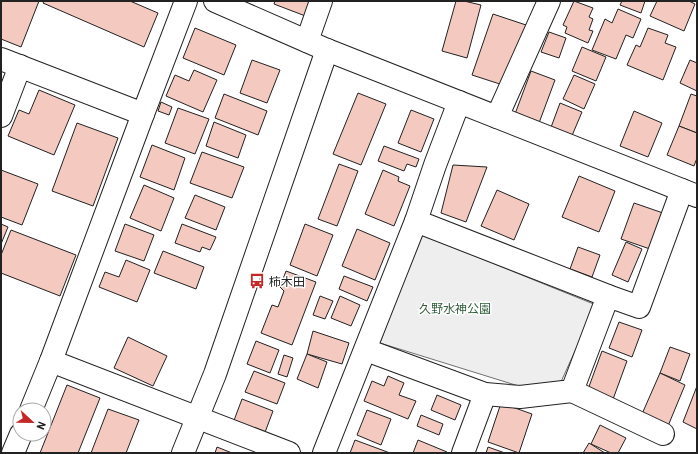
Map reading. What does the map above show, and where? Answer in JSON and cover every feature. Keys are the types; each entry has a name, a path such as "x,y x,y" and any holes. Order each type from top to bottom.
{"street":[{"path":"33,402 51,361 142,114 186,1"},
{"path":"215,1 327,50 689,193 639,307 416,221"},
{"path":"307,41 321,1"},
{"path":"497,117 549,1"},
{"path":"183,453 215,374 327,50"},
{"path":"1,116 11,62 142,114"},
{"path":"324,453 416,221 459,102"},
{"path":"572,391 608,296"},
{"path":"366,350 485,394 520,397 572,391 663,434"},
{"path":"51,361 289,453"},
{"path":"462,453 485,394"},
{"path":"13,453 17,442"}],"green space":[{"name":"久野水神公園","path":"420,234 596,305 554,397 380,343"}],"building":[{"path":"1,1 39,1 21,47 1,39"},
{"path":"44,1 130,1 158,13 144,47 43,3"},
{"path":"275,1 314,1 308,17 274,4"},
{"path":"456,1 464,1 481,5 467,58 442,51"},
{"path":"574,1 593,8 589,17 593,19 589,30 593,31 588,43 565,33 567,27 563,25"},
{"path":"622,1 645,1 641,13 620,5"},
{"path":"657,1 689,1 695,4 684,31 650,16"},
{"path":"618,9 641,19 633,38 626,35 616,59 592,50 605,19 612,23"},
{"path":"493,14 526,25 506,86 472,75"},
{"path":"195,28 236,45 224,75 183,58"},
{"path":"648,28 668,35 665,43 676,47 663,80 627,65 636,45 640,47"},
{"path":"549,32 566,38 559,58 541,52"},
{"path":"582,47 606,57 596,81 572,71"},
{"path":"252,60 280,70 267,103 240,93"},
{"path":"690,60 697,63 697,91 680,83"},
{"path":"194,70 217,80 203,112 166,96 175,75 189,81"},
{"path":"531,71 555,80 539,123 515,114"},
{"path":"574,75 595,84 584,109 563,99"},
{"path":"39,90 75,105 54,155 8,136 19,110 29,114"},
{"path":"358,93 386,104 361,165 333,154"},
{"path":"224,94 267,111 258,135 215,118"},
{"path":"691,94 697,96 697,133 679,126"},
{"path":"161,102 172,107 169,115 158,111"},
{"path":"560,103 582,112 571,138 550,130"},
{"path":"178,108 209,119 195,154 165,143"},
{"path":"411,110 434,119 421,152 398,143"},
{"path":"634,111 662,123 648,157 620,146"},
{"path":"214,122 246,135 238,158 206,146"},
{"path":"77,123 118,138 93,206 52,191"},
{"path":"679,126 697,133 697,158 694,166 667,155"},
{"path":"152,145 185,158 174,190 140,177"},
{"path":"384,146 419,159 416,167 407,164 404,171 378,161"},
{"path":"202,152 244,167 232,198 190,183"},
{"path":"339,164 358,171 337,226 318,219"},
{"path":"453,165 487,167 466,222 441,213"},
{"path":"1,170 38,184 22,225 1,217"},
{"path":"383,170 399,177 398,181 410,186 394,226 365,214"},
{"path":"579,176 615,191 599,232 562,217"},
{"path":"144,185 174,198 161,231 130,218"},
{"path":"497,190 529,204 514,240 481,226"},
{"path":"195,195 225,207 216,230 185,218"},
{"path":"634,203 663,213 650,249 621,239"},
{"path":"1,224 8,227 1,244"},
{"path":"125,224 154,235 144,261 115,251"},
{"path":"182,224 216,237 210,250 202,247 200,252 175,243"},
{"path":"305,224 333,235 317,276 290,265"},
{"path":"357,229 390,243 375,280 342,266"},
{"path":"11,230 76,255 60,296 1,273 1,255"},
{"path":"626,242 642,249 628,282 612,275"},
{"path":"578,247 600,255 592,277 570,269"},
{"path":"163,251 204,267 196,289 154,273"},
{"path":"126,260 150,270 137,302 99,287 105,272 119,277"},
{"path":"286,271 316,282 292,345 261,333 272,305 278,307 284,291 280,287"},
{"path":"344,276 373,287 367,301 339,289"},
{"path":"320,296 333,301 325,319 313,315"},
{"path":"340,296 360,305 351,326 331,318"},
{"path":"619,322 642,330 632,357 609,348"},
{"path":"313,331 349,343 342,364 307,354"},
{"path":"128,337 167,356 153,386 114,368"},
{"path":"256,341 279,350 270,373 247,364"},
{"path":"670,347 690,354 680,381 660,373"},
{"path":"602,351 627,361 612,402 587,392"},
{"path":"307,354 327,362 318,388 297,379"},
{"path":"284,355 293,358 287,377 278,374"},
{"path":"254,371 285,383 277,404 245,392"},
{"path":"660,373 685,385 668,426 642,414"},
{"path":"388,376 404,383 399,395 416,401 408,419 364,401 372,381 384,386"},
{"path":"67,385 100,398 78,453 40,453 44,442 52,442 52,423"},
{"path":"697,386 697,429 683,422"},
{"path":"437,395 461,405 455,420 431,410"},
{"path":"242,399 273,411 264,435 233,423"},
{"path":"501,403 532,414 519,453 488,442"},
{"path":"108,409 139,420 126,453 91,453"},
{"path":"367,410 391,419 381,445 357,435"},
{"path":"421,415 443,424 439,435 417,426"},
{"path":"600,425 626,438 618,453 611,453 591,444"},
{"path":"355,440 390,453 350,453"},
{"path":"418,440 447,452 447,453 413,453"},
{"path":"589,443 605,453 583,453"},
{"path":"217,447 232,453 215,453"},
{"path":"488,447 505,453 486,453"}],"place":[{"name":"柿木田","path":"257,281"}]}
